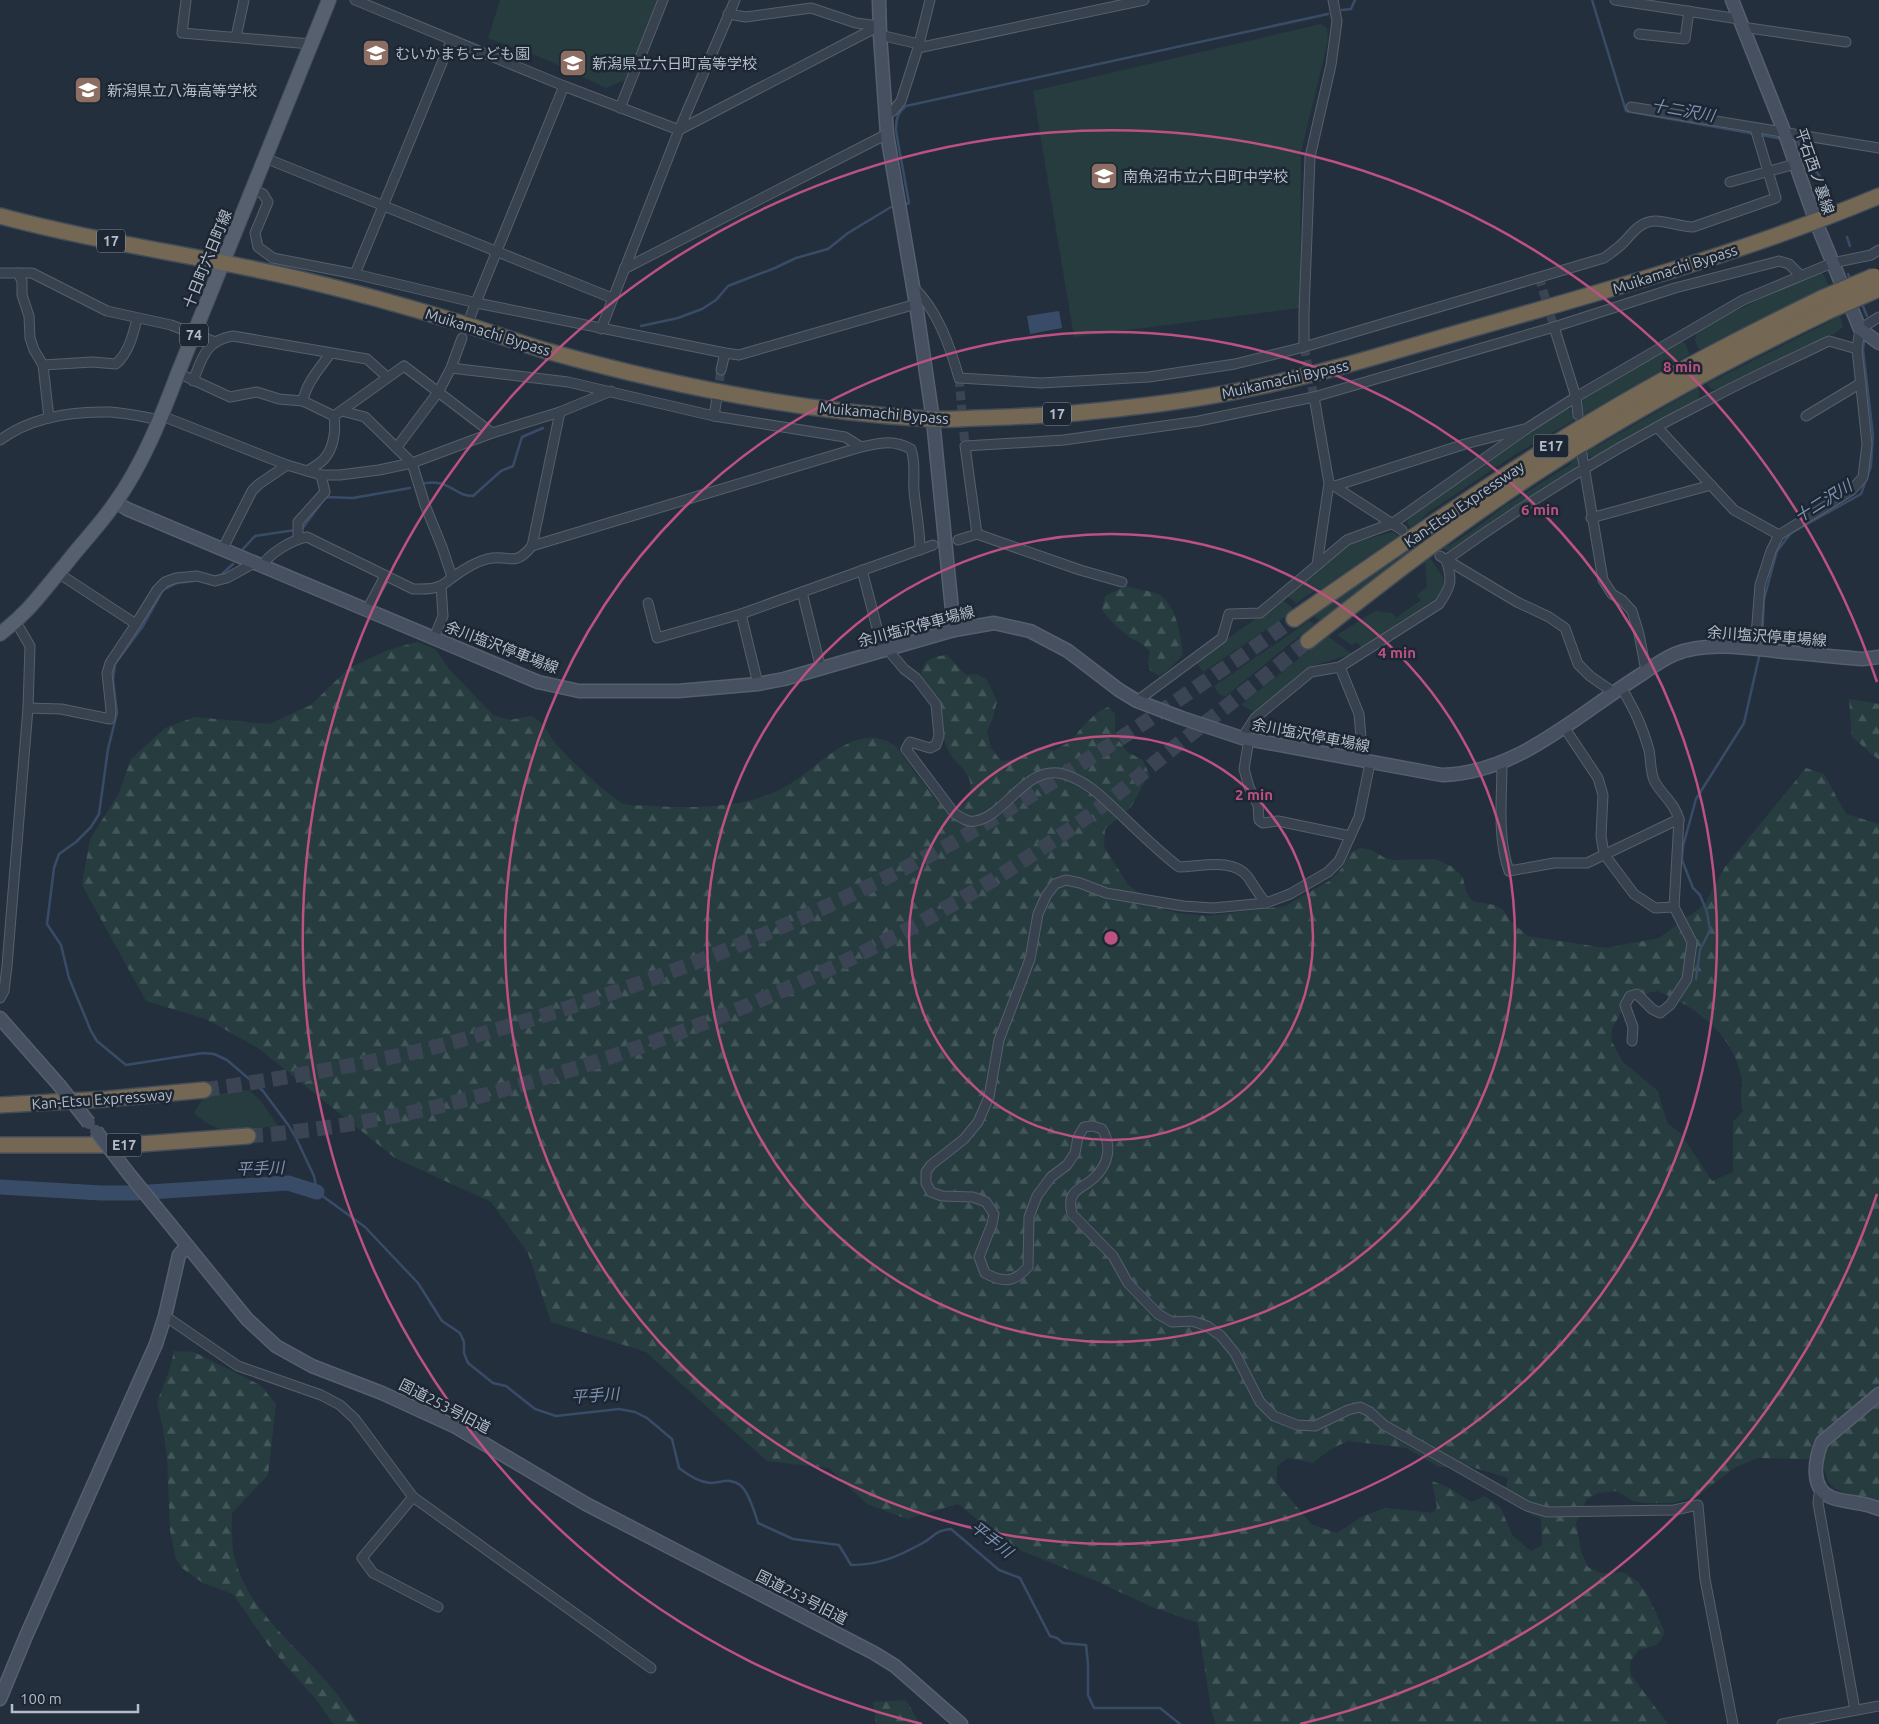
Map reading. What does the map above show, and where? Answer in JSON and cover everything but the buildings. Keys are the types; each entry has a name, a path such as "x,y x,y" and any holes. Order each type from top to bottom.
{"highway":[{"name":"Muikamachi Bypass","path":"0,216 88,237 223,262 306,280 452,320 541,349 686,386 832,410 933,420 1035,416 1116,409 1187,400 1254,388 1568,302 1693,264 1816,222 1879,196"},
{"name":"Kan-Etsu Expressway","path":"1294,619 1480,492 1602,415 1722,348 1826,305 1877,280"},
{"name":"Kan-Etsu Expressway","path":"1308,641 1401,568 1549,464 1672,391 1780,334 1826,305"},
{"name":"Kan-Etsu Expressway","path":"0,1105 107,1100 204,1090"},
{"name":"E17","path":"0,1145 127,1145 248,1136"}],"main road":[{"name":"十日町六日町線","path":"0,634 36,603 116,502 146,450 161,418 329,0"},
{"path":"879,0 887,134 916,304 933,420 954,630"},
{"name":"平石西ノ裏線","path":"1732,0 1784,131 1816,222 1860,329 1879,344"},
{"name":"余川塩沢停車場線","path":"116,502 127,510 538,682 579,691 678,692 758,684 821,669 954,630 994,623 1030,631 1068,651 1119,690 1137,701 1246,739 1442,775 1462,775 1502,763 1532,748 1617,689 1675,654 1703,647 1755,649 1863,659 1879,657"},
{"name":"国道253号旧道","path":"0,1018 59,1085 247,1319 276,1346 312,1366 382,1393 456,1427 586,1504 874,1653 895,1666 961,1724"},
{"path":"0,1698 156,1344 165,1316 179,1255 187,1246"},
{"path":"1879,1394 1822,1442 1816,1468 1816,1478 1820,1487 1830,1497 1879,1509"}],"street":[{"path":"186,0 182,33 312,44"},
{"path":"236,37 244,0"},
{"path":"355,0 564,86 679,130 880,30"},
{"path":"620,108 663,0"},
{"path":"601,329 679,130 735,0"},
{"path":"885,115 893,111 901,101 930,0"},
{"path":"728,14 746,17 811,4 918,46 1144,0"},
{"path":"1304,348 1304,295 1310,157 1331,65 1337,20 1333,0"},
{"path":"1615,0 1690,11 1846,42"},
{"path":"1639,34 1685,39 1690,11"},
{"path":"355,274 451,40"},
{"path":"470,317 477,304 564,86"},
{"path":"1631,107 1879,148"},
{"path":"913,286 924,297 941,330 954,358 959,378 1041,383 1149,377 1235,364 1304,348 1604,258 1615,251 1633,230 1643,224 1654,221 1680,227 1693,227 1776,198 1755,128"},
{"path":"624,269 887,134"},
{"path":"265,158 612,298"},
{"path":"1730,182 1795,164"},
{"path":"253,189 263,194 268,202 255,233 258,247 273,258 355,274 477,304 726,353 739,355 916,304"},
{"path":"1137,701 1222,638 1229,614 1260,613 1347,540 1393,523 1529,427 1576,397 1743,300 1832,262 1871,255 1879,250"},
{"path":"977,534 965,446 1064,440 1199,422 1314,398 1554,327 1675,288 1779,261 1789,264 1800,275"},
{"path":"18,273 22,281 22,295 29,316 30,338 34,350 44,365 49,418"},
{"path":"0,274 32,273 107,311 171,325 215,342"},
{"path":"1755,649 1760,585 1770,551 1779,535 1852,490 1863,477 1867,444 1857,350 1860,329 1879,317"},
{"path":"44,365 92,362 116,364 121,360 131,342 137,319"},
{"path":"1554,327 1576,397 1578,414"},
{"path":"192,381 205,352 215,342 222,338 233,336 367,359 387,377"},
{"path":"396,447 439,392 451,368 462,338"},
{"path":"1443,558 1584,468 1713,397 1829,340 1857,350"},
{"path":"721,370 726,353"},
{"path":"303,401 304,394 312,379 330,354"},
{"path":"307,471 324,460 330,449 338,414 404,366 492,433"},
{"path":"451,368 568,382 714,416 845,437 861,447"},
{"path":"178,373 230,397 257,392 279,399 303,401 338,414 365,417 412,463 425,505 452,577"},
{"path":"1806,416 1861,383"},
{"path":"0,440 28,425 49,418 112,412 161,418 287,465 321,475 379,470 412,463 492,433 560,412 611,391"},
{"path":"714,416 717,397"},
{"path":"1314,398 1332,484 1316,565"},
{"path":"28,708 61,708 110,719 111,710 107,674 110,663 156,590 165,582 176,578 197,576 215,581 227,578 258,565 298,539 307,537 314,540 413,589 441,586 474,564 489,558 515,560 524,556 532,546 560,412"},
{"path":"1332,484 1529,427"},
{"path":"1657,427 1734,510 1779,535"},
{"path":"532,546 861,447 900,443 911,449 914,459 914,490 920,528 920,550"},
{"path":"1582,454 1591,518 1603,580 1612,594 1622,600 1632,612 1639,634 1646,671"},
{"path":"222,550 252,490 287,465"},
{"path":"298,539 298,522 325,492 321,475"},
{"path":"1332,484 1402,530"},
{"path":"1591,518 1711,485"},
{"path":"958,540 977,534 1080,570 1122,582"},
{"path":"648,603 657,638 741,614 933,545"},
{"path":"1350,836 1278,821 1263,823 1259,820 1258,805 1249,787 1244,769 1246,739 1255,718 1311,672 1340,667 1439,604 1448,590 1451,575 1443,558"},
{"path":"1443,558 1565,628 1578,664 1590,676 1617,689 1639,717 1650,752 1650,769 1655,782 1675,806 1679,819 1674,907 1692,942 1687,979 1670,1005 1660,1013 1652,1009 1637,994 1630,996 1625,1005 1633,1027 1632,1041"},
{"path":"862,570 886,651 916,678 936,704 939,736 936,745 930,748 910,742 906,749 954,813 965,820 974,822 987,817 1020,788 1034,779 1045,774 1061,773 1075,778 1097,793 1180,868 1217,865 1230,866 1241,870 1266,904"},
{"path":"58,573 136,624"},
{"path":"367,610 385,576"},
{"path":"434,638 443,616 441,586"},
{"path":"802,592 821,669"},
{"path":"741,614 758,684"},
{"path":"0,998 4,991 5,983 28,708 30,646 16,622"},
{"path":"1340,667 1359,714 1367,762 1359,817 1339,861 1328,872 1290,894 1266,904 1213,908 1183,906 1106,893 1066,880 1055,884 1046,896 1038,914 1030,959 999,1040 990,1097 978,1122 964,1139 931,1165 926,1172 926,1183 931,1192 942,1196 973,1197 986,1202 994,1214 979,1257 985,1272 994,1278 1006,1280 1018,1277 1028,1267 1029,1217 1037,1196 1051,1177 1067,1165 1075,1152 1078,1137 1084,1127 1093,1126 1102,1129 1108,1138 1109,1151 1106,1164 1094,1179 1079,1187 1072,1197 1070,1206 1072,1214 1113,1256 1128,1283 1158,1314 1172,1322 1192,1321 1207,1326 1222,1336 1235,1352 1260,1402 1274,1416 1297,1425 1315,1426 1348,1410 1360,1407 1370,1412 1384,1425 1527,1506 1547,1512 1674,1510 1698,1505 1705,1579 1733,1724"},
{"path":"1564,727 1598,778 1602,795 1600,836 1604,854 1634,894 1655,908 1674,907"},
{"path":"1502,763 1502,831 1505,859 1509,871 1554,863 1586,863 1679,819"},
{"path":"165,1316 238,1366 321,1395 340,1405 355,1419 414,1497 651,1668"},
{"path":"1820,1487 1818,1502 1855,1710"},
{"path":"414,1497 362,1558 373,1573 438,1607"},
{"path":"1782,1724 1879,1706"}],"green space":[{"path":"500,0 657,0 628,79 606,88 547,60 488,38"},
{"name":"南魚沼市立六日町中学校","path":"1321,24 1327,28 1328,41 1301,152 1300,308 1074,337 1033,91"},
{"path":"1820,272 1829,286 1699,350 1695,340 1697,331 1787,285"},
{"path":"1840,316 1843,326 1834,334 1718,390 1710,388 1707,384"},
{"path":"1678,341 1685,343 1690,354 1583,415 1582,398"},
{"path":"1698,388 1700,393 1698,399 1594,458 1589,456 1587,452"},
{"path":"1565,408 1572,410 1574,420 1513,456 1427,513 1421,520 1410,527 1407,523 1409,516"},
{"path":"1577,458 1577,466 1497,517 1455,550 1448,551 1443,548 1449,546 1503,507 1571,464"},
{"path":"1393,532 1398,536 1319,590 1317,589 1296,603 1287,596 1348,544"},
{"path":"1412,547 1415,549 1322,622 1312,615"},
{"path":"1430,558 1444,579 1442,590 1435,599 1361,647 1357,642 1352,645 1337,635 1375,611 1392,613 1396,618 1421,600 1417,595 1427,587 1425,562"},
{"path":"1126,586 1160,595 1166,600 1177,623 1183,655 1159,676 1150,670 1148,662 1150,652 1148,649 1120,630 1102,610 1105,596"},
{"path":"1283,600 1295,610 1203,672 1197,663 1198,659"},
{"path":"1309,621 1314,624 1225,697 1219,694 1214,686"},
{"path":"1328,636 1352,654 1309,667 1259,710 1254,712 1241,705 1312,648 1312,646"},
{"path":"417,642 435,649 449,669 493,715 510,720 531,716 536,719 543,725 562,750 589,777 609,794 624,804 630,805 667,807 718,806 766,796 794,781 849,743 864,738 879,738 894,745 899,750 938,802 946,808 961,805 969,798 970,780 947,748 939,702 921,673 927,661 937,657 947,655 966,675 977,674 987,680 997,701 993,718 987,731 991,748 1001,761 1014,760 1039,747 1053,751 1071,741 1098,712 1108,707 1115,714 1115,735 1127,752 1143,760 1149,774 1131,807 1105,829 1104,846 1128,885 1165,910 1207,916 1285,906 1329,881 1341,869 1350,853 1360,848 1371,850 1385,858 1395,860 1435,859 1453,867 1463,878 1466,891 1472,901 1494,905 1503,910 1511,922 1528,936 1606,948 1659,938 1704,905 1725,867 1806,768 1824,774 1846,814 1879,824 1879,1502 1838,1490 1828,1481 1823,1465 1810,1459 1758,1458 1734,1468 1696,1497 1673,1503 1633,1501 1617,1491 1598,1493 1587,1499 1576,1523 1581,1551 1588,1567 1600,1573 1623,1572 1637,1581 1647,1594 1665,1632 1661,1640 1655,1645 1639,1649 1630,1662 1631,1675 1668,1724 1216,1724 1211,1710 1198,1623 1152,1607 1094,1580 1010,1546 958,1504 907,1519 867,1504 829,1468 767,1461 646,1352 551,1322 528,1253 491,1202 395,1158 258,1048 206,1019 146,1001 82,885 90,839 118,795 131,759 165,728 195,717 269,724 311,705 349,668 388,650","holes":["1657,991 1686,1005 1712,1025 1722,1036 1738,1064 1742,1082 1741,1097 1743,1111 1733,1122 1733,1172 1712,1181 1681,1134 1667,1123 1658,1091 1623,1062 1611,1040 1612,1029 1620,1014 1629,1004 1648,993","1348,1441 1406,1448 1439,1467 1472,1467 1508,1478 1503,1499 1541,1519 1542,1545 1531,1551 1513,1536 1500,1507 1485,1496 1471,1502 1448,1487 1432,1481 1437,1507 1433,1513 1386,1508 1363,1516 1337,1533 1311,1524 1277,1483 1277,1466 1288,1458 1313,1463 1329,1450"]},
{"path":"1849,699 1879,704 1879,760 1852,737"},
{"path":"249,1090 261,1101 278,1126 225,1131 210,1125 195,1115 194,1112 205,1096"},
{"path":"174,1351 194,1352 260,1385 276,1404 268,1475 232,1513 234,1557 243,1581 262,1612 330,1686 359,1724 333,1724 318,1702 269,1646 233,1594 203,1583 182,1568 176,1559 170,1531 167,1457 157,1402 170,1368"},
{"path":"906,1700 920,1724 876,1724 873,1702"}],"water":[{"path":"1059,311 1062,328 1030,334 1027,316"}],"waterway":[{"path":"1342,10 1351,9 1355,0"},
{"name":"十二沢川","path":"1592,0 1626,111 1783,139"},
{"path":"906,204 909,203 896,131 898,117 906,106 1328,14"},
{"name":"十二沢川","path":"1791,141 1798,142 1806,163 1815,170 1827,186"},
{"path":"641,326 678,318 702,309 716,300 728,286 796,258 828,249 848,233 891,207"},
{"name":"十二沢川","path":"1847,237 1850,246"},
{"name":"十二沢川","path":"1848,274 1851,280"},
{"name":"十二沢川","path":"1862,304 1867,316"},
{"name":"十二沢川","path":"1762,642 1764,599 1777,551 1791,533 1861,494 1871,466 1873,435 1863,350 1864,341"},
{"path":"425,483 443,484 463,494 473,496 501,471 513,466 522,437 543,428"},
{"path":"301,530 326,497 353,498 410,488"},
{"path":"243,549 255,536 295,530"},
{"path":"212,577 221,575 233,564"},
{"name":"平手川","path":"202,580 177,583 163,590 143,626 115,664 113,680 117,713 108,749 99,814 91,827 76,842 59,854 54,868 47,924 61,945 69,978 97,1041 126,1065 203,1053 214,1054 227,1060 263,1091 297,1140 314,1176 317,1192 365,1227 418,1283 442,1321 460,1333 464,1342 464,1353 468,1363 493,1383 506,1386 535,1409 556,1416 619,1409 635,1412 647,1418 672,1439 679,1468 682,1471 701,1481 710,1483 732,1481 740,1485 751,1502 758,1523 793,1539 839,1545 851,1565 870,1564 904,1553 937,1533 951,1529 999,1570 1020,1578 1050,1636 1057,1638 1063,1643 1086,1645 1088,1695 1094,1708 1160,1708 1180,1724"},
{"name":"十二沢川","path":"1696,979 1700,950 1710,930 1707,912 1700,895 1693,888 1682,860 1683,846 1696,799 1744,723 1759,657"},
{"name":"平手川","path":"0,1187 101,1193 135,1193 288,1183 317,1192"}],"tunnel":[{"path":"1539,277 1554,327"},
{"path":"1304,347 1314,397"},
{"path":"717,394 721,370"},
{"path":"959,378 965,446"},
{"path":"204,1090 369,1062 469,1038 545,1015 642,982 785,925 832,904 938,851 979,827 1132,731 1294,619"},
{"path":"248,1136 292,1132 379,1119 465,1100 550,1076 646,1045 752,1004 804,981 906,930 1004,873 1045,846 1112,798 1308,641"}],"place":[{"name":"むいかまちこども園","path":"376,53"},
{"name":"新潟県立六日町高等学校","path":"573,63"},
{"name":"新潟県立八海高等学校","path":"88,90"},
{"name":"南魚沼市立六日町中学校","path":"1104,176"}]}
